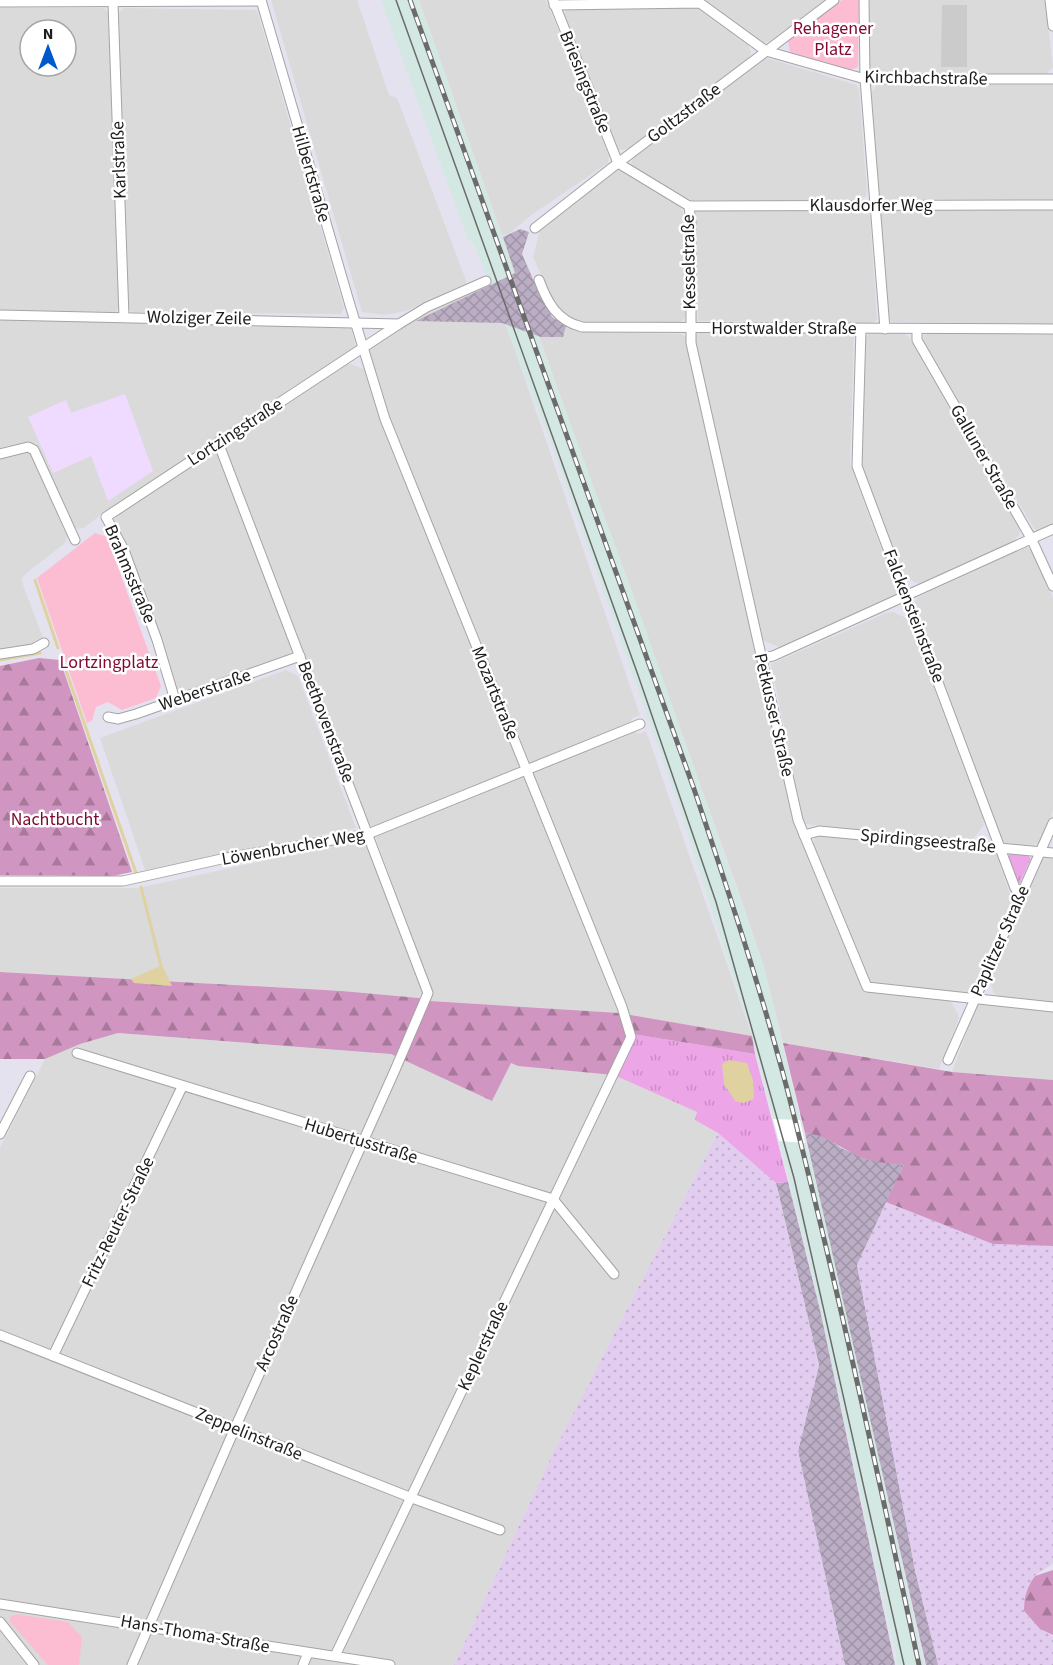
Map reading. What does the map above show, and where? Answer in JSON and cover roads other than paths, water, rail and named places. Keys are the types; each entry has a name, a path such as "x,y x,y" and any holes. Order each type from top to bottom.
{"street":[{"name":"Goltzstraße","path":"535,228 834,0"},
{"path":"864,0 865,79 885,329"},
{"path":"1050,0 1053,26"},
{"path":"0,2 261,1"},
{"name":"Hilbertstraße","path":"261,1 363,348"},
{"path":"554,2 700,1 766,51"},
{"name":"Briesingstraße","path":"554,2 618,163"},
{"name":"Karlstraße","path":"113,3 124,317"},
{"name":"Kirchbachstraße","path":"766,51 865,79 1053,79"},
{"name":"Kesselstraße","path":"618,163 688,206 691,231 690,327"},
{"name":"Klausdorfer Weg","path":"688,206 1053,205"},
{"name":"Horstwalder Straße","path":"539,280 556,314 576,325 594,327 1053,329"},
{"path":"363,348 427,307 486,281"},
{"name":"Wolziger Zeile","path":"0,315 399,324"},
{"name":"Petkusser Straße","path":"690,327 691,343 798,820 867,987 975,998"},
{"name":"Falckensteinstraße","path":"861,329 857,466 999,848 1015,888 1022,892"},
{"name":"Galluner Straße","path":"916,329 917,340 1031,538 1053,586"},
{"name":"Lortzingstraße","path":"106,517 363,348"},
{"name":"Mozartstraße","path":"363,348 385,419 622,1007 631,1037"},
{"name":"Beethovenstraße","path":"218,442 427,989 424,1002"},
{"path":"0,454 28,447 34,450 75,540"},
{"name":"Brahmsstraße","path":"106,517 123,550 157,640 175,700"},
{"path":"762,658 773,656 1053,528"},
{"path":"0,654 33,649 44,644"},
{"name":"Weberstraße","path":"108,717 118,719 300,656"},
{"name":"Löwenbrucher Weg","path":"0,880 123,881 226,858 368,834 640,724"},
{"name":"Paplitzer Straße","path":"948,1060 1053,823"},
{"name":"Spirdingseestraße","path":"804,835 819,831 1053,853"},
{"path":"975,998 1053,1007"},
{"name":"Arcostraße","path":"132,1665 424,1002"},
{"name":"Keplerstraße","path":"335,1656 631,1037"},
{"name":"Hubertusstraße","path":"76,1053 553,1199"},
{"path":"0,1134 30,1076"},
{"name":"Fritz-Reuter-Straße","path":"53,1356 183,1087"},
{"path":"553,1199 614,1274"},
{"name":"Zeppelinstraße","path":"0,1335 412,1498 500,1530"},
{"name":"Hans-Thoma-Straße","path":"0,1604 388,1665"},
{"path":"0,1622 34,1665"},
{"path":"303,1665 308,1653"}],"waterway":[{"path":"35,580 58,648"},
{"path":"0,660 40,653"},
{"path":"61,656 136,873"},
{"path":"141,887 161,966"}],"tram line":[{"path":"396,0 638,675 716,902 794,1178 904,1665"}],"railway":[{"path":"410,0 694,789 748,955 785,1081 813,1191 919,1665"}],"park label":[{"name":"Rehagener Platz","path":"833,38"},
{"name":"Lortzingplatz","path":"109,662"},
{"name":"Nachtbucht","path":"55,819"}]}
